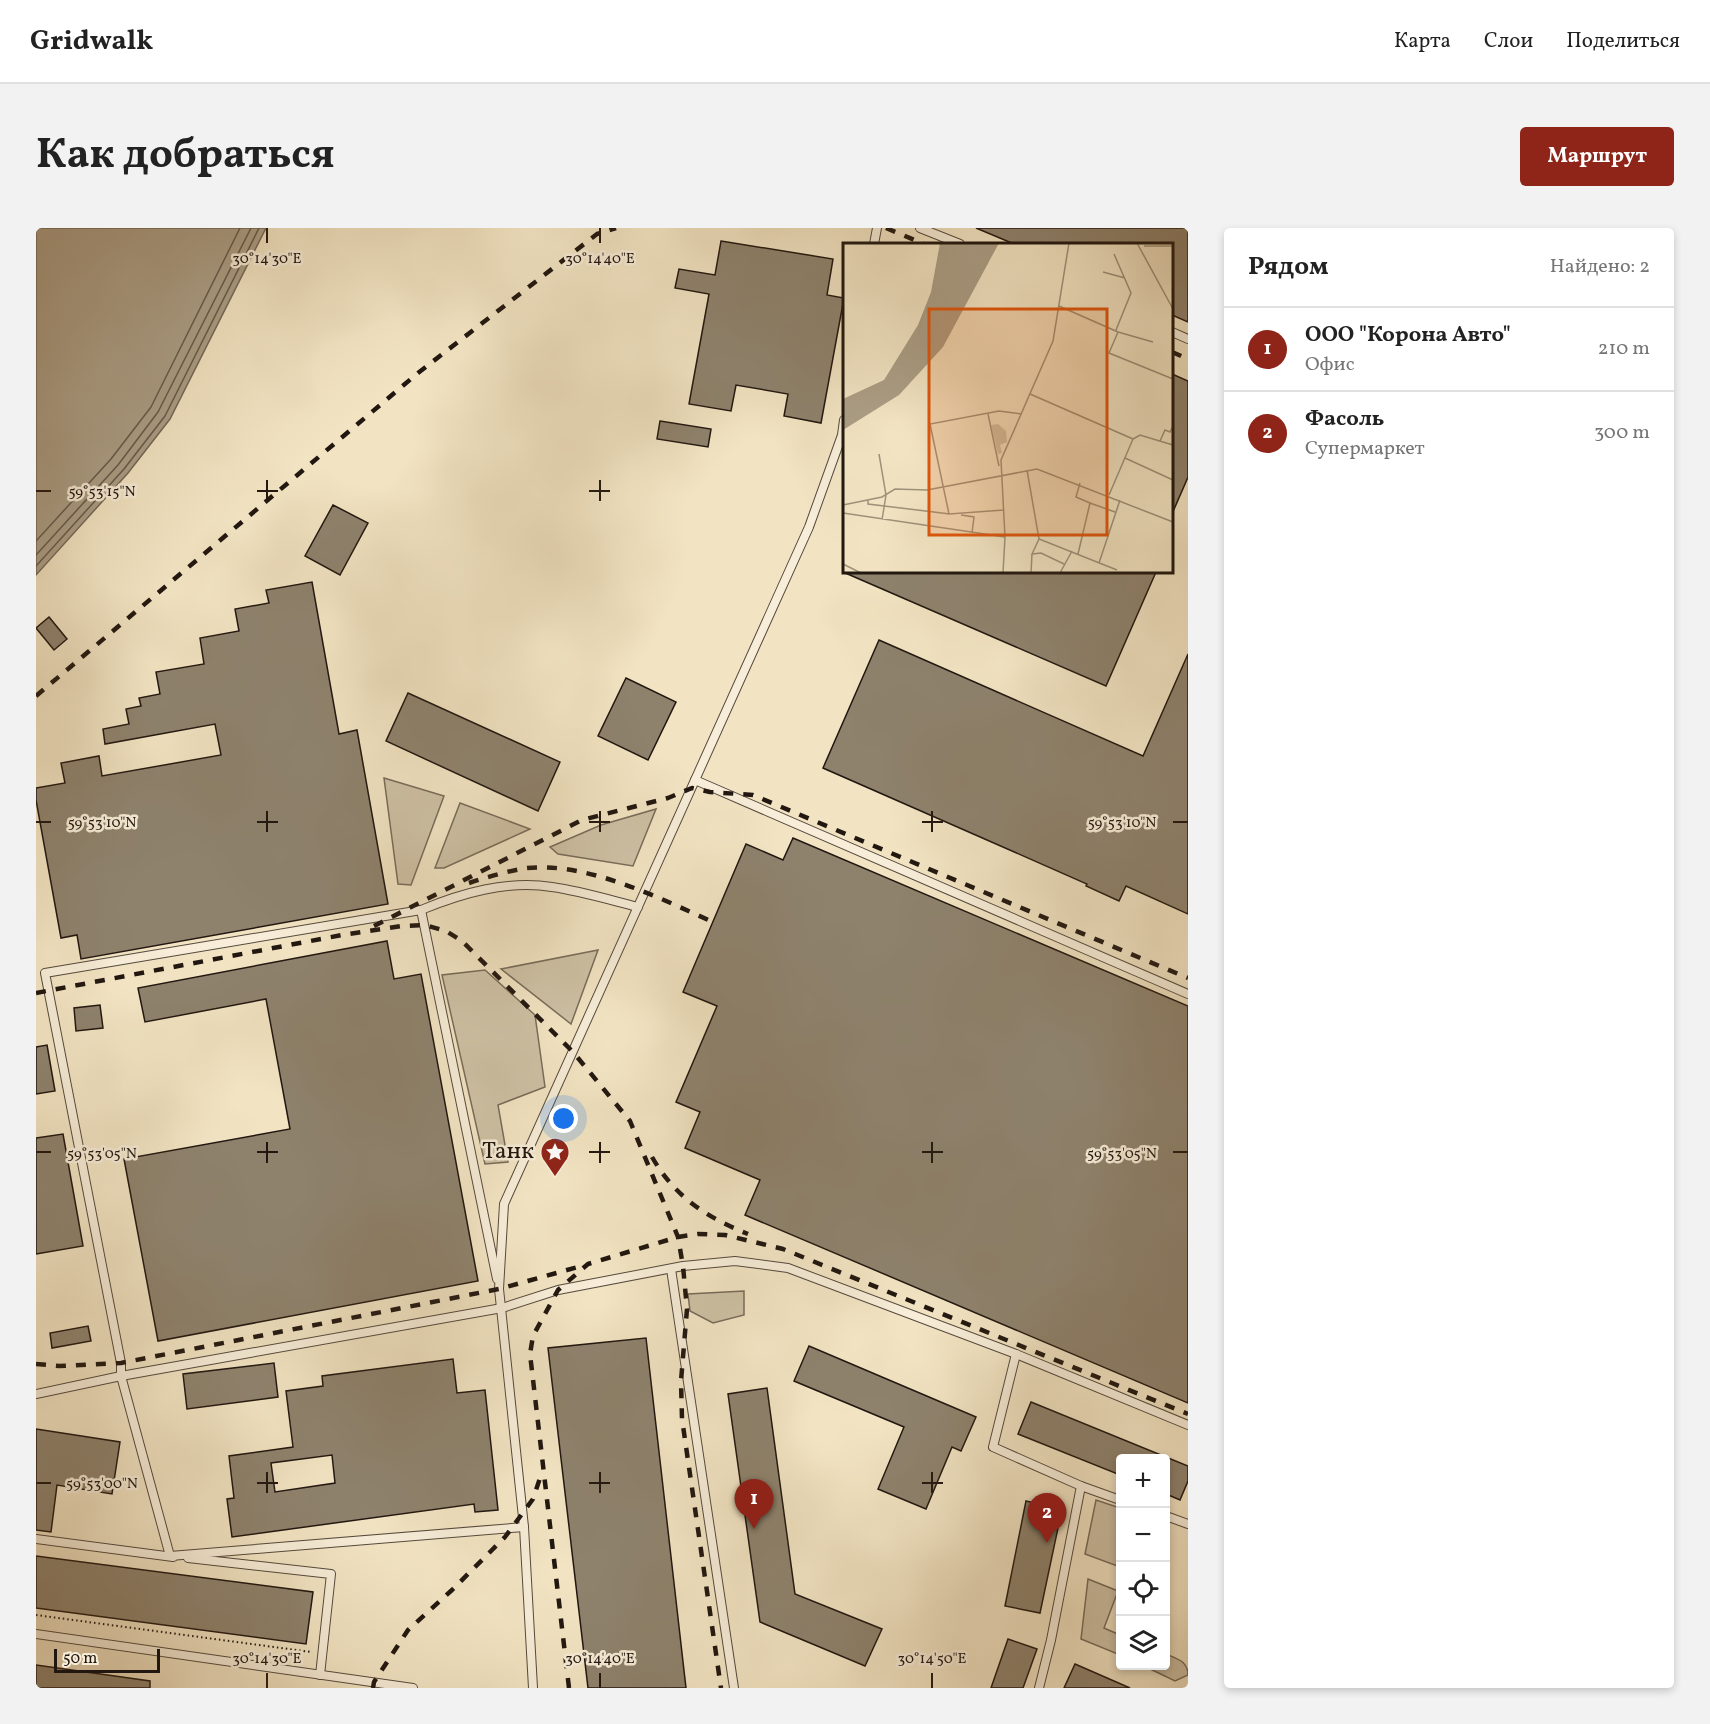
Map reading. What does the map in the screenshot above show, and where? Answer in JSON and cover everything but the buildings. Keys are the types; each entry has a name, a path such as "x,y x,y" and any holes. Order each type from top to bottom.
{"lane":[{"path":"874,243 877,228"},
{"path":"920,228 958,243"},
{"path":"1173,332 1188,339"},
{"path":"499,1290 504,1204 809,527 843,428"},
{"path":"695,780 1188,994"},
{"path":"170,1556 121,1376 121,1363 45,973 421,910 447,900 494,888 525,885 553,887 638,907"},
{"path":"421,910 502,1308 524,1527 533,1688"},
{"path":"36,1394 121,1376 502,1308 558,1290 671,1269 735,1261 788,1268 1016,1354 1188,1425"},
{"path":"671,1269 734,1688"},
{"path":"1016,1354 993,1447 1081,1486 1116,1499"},
{"path":"1039,1688 1052,1640 1081,1486"},
{"path":"1170,1517 1188,1524"},
{"path":"170,1556 524,1527"},
{"path":"36,1539 331,1574 320,1675"},
{"path":"36,1634 414,1688"}],"path":[{"path":"36,1616 323,1653"}],"shaded area":[{"path":"384,778 444,796 411,885 398,884"},
{"path":"460,803 530,829 444,868 435,868"},
{"path":"656,809 633,866 558,854 550,847 601,825"},
{"path":"598,950 571,1024 501,969"},
{"path":"485,970 535,1015 545,1087 498,1105 508,1162 485,1164 442,975"},
{"path":"744,1291 744,1315 713,1323 690,1311 688,1294"},
{"path":"1096,1500 1116,1507 1116,1566 1085,1554"},
{"path":"1088,1579 1116,1590 1116,1596 1104,1628 1116,1633 1116,1653 1081,1639"},
{"path":"1170,1656 1178,1659 1188,1670 1188,1675 1175,1681 1152,1670 1170,1670"}],"water":[{"path":"36,228 266,228 170,419 128,473 36,575"}],"railway":[{"path":"36,696 418,373 597,234 616,228"},
{"path":"886,228 922,243"},
{"path":"1173,352 1188,359"},
{"path":"374,926 582,820 668,798 692,788 710,792 753,795 1188,978"},
{"path":"469,883 527,868 574,871 623,884 713,922"},
{"path":"36,993 342,935 401,926 425,925 446,931 462,941 573,1052 630,1121 678,1237 687,1309 681,1381 682,1419 721,1688"},
{"path":"652,1157 671,1184 693,1204 705,1213 748,1234"},
{"path":"569,1688 530,1354 533,1336 558,1290 588,1264 678,1237 698,1234 725,1235 783,1249 1188,1414"},
{"path":"36,1364 59,1366 121,1363 499,1289 585,1265"},
{"path":"373,1688 374,1682 408,1630 505,1537 533,1499 541,1475"}],"place":[{"name":"Танк","path":"555,1178"},
{"name":"ООО \"Корона Авто\"","path":"754,1529"},
{"name":"Фасоль","path":"1047,1543"}]}
